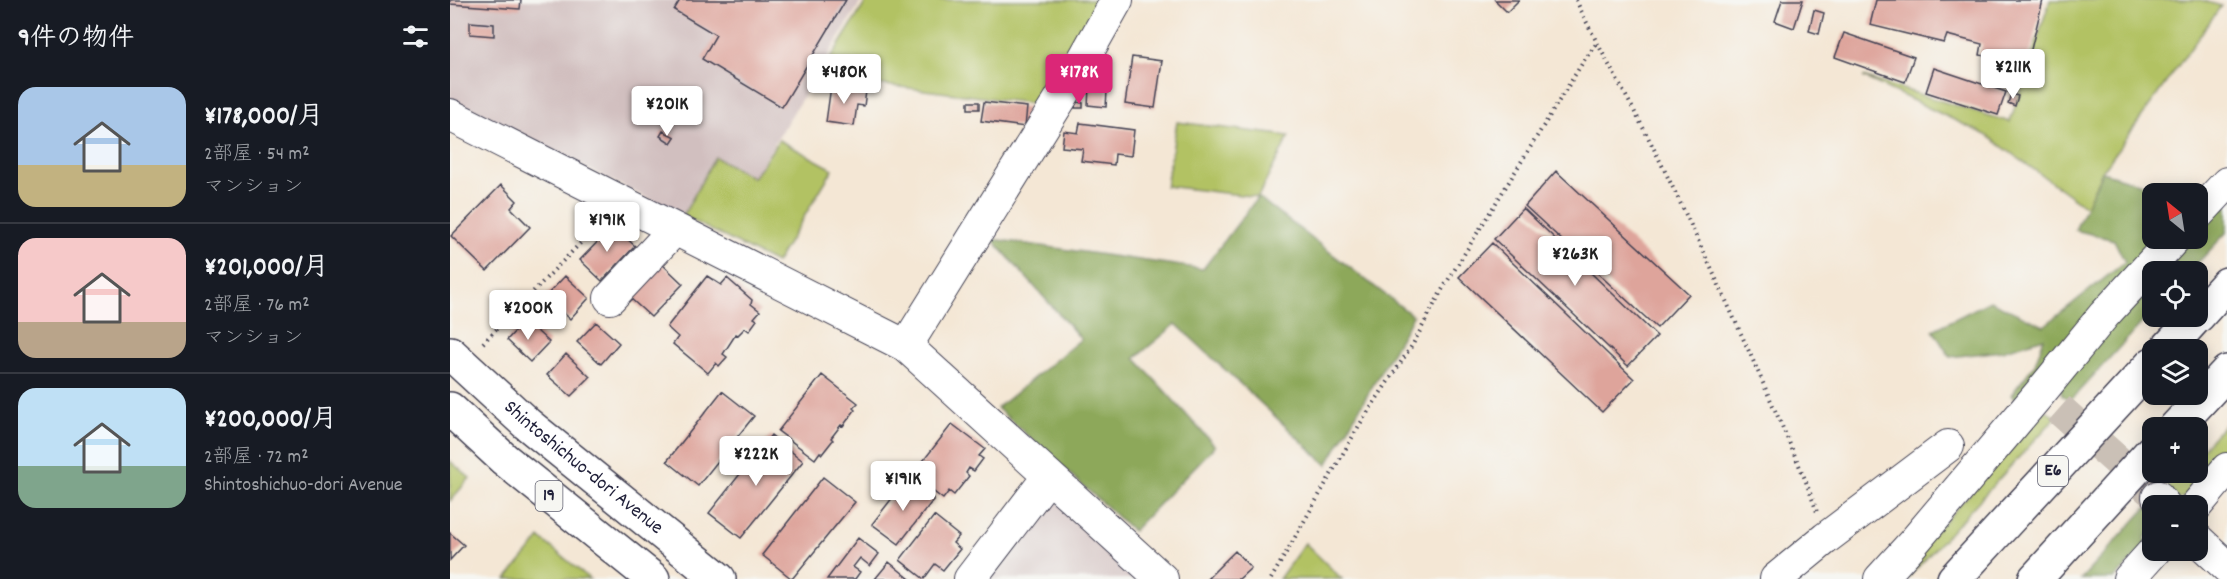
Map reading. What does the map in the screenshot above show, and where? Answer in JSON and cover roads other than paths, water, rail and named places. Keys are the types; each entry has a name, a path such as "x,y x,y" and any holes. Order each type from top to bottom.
{"main road":[{"path":"2208,305 2227,285"},
{"path":"2176,339 2187,327"},
{"name":"Shintoshichuo-dori Avenue","path":"450,353 526,423 719,579"},
{"path":"2185,417 2227,372"},
{"name":"E6","path":"1954,579 2142,375"},
{"name":"19","path":"450,409 504,459 653,579"},
{"path":"2035,579 2142,462"}],"street":[{"path":"906,346 1069,85 1117,0"},
{"path":"450,115 906,346 1162,579"},
{"path":"2208,203 2227,183"},
{"path":"610,298 675,229"},
{"path":"1880,579 2050,401 2104,315 2165,249"},
{"path":"1776,579 1826,538 1948,446"},
{"path":"2205,495 2227,469"},
{"path":"970,579 1049,476"},
{"path":"2208,549 2227,567"},
{"path":"2128,579 2145,561"}],"tunnel":[{"path":"2059,409 2156,495"}]}
